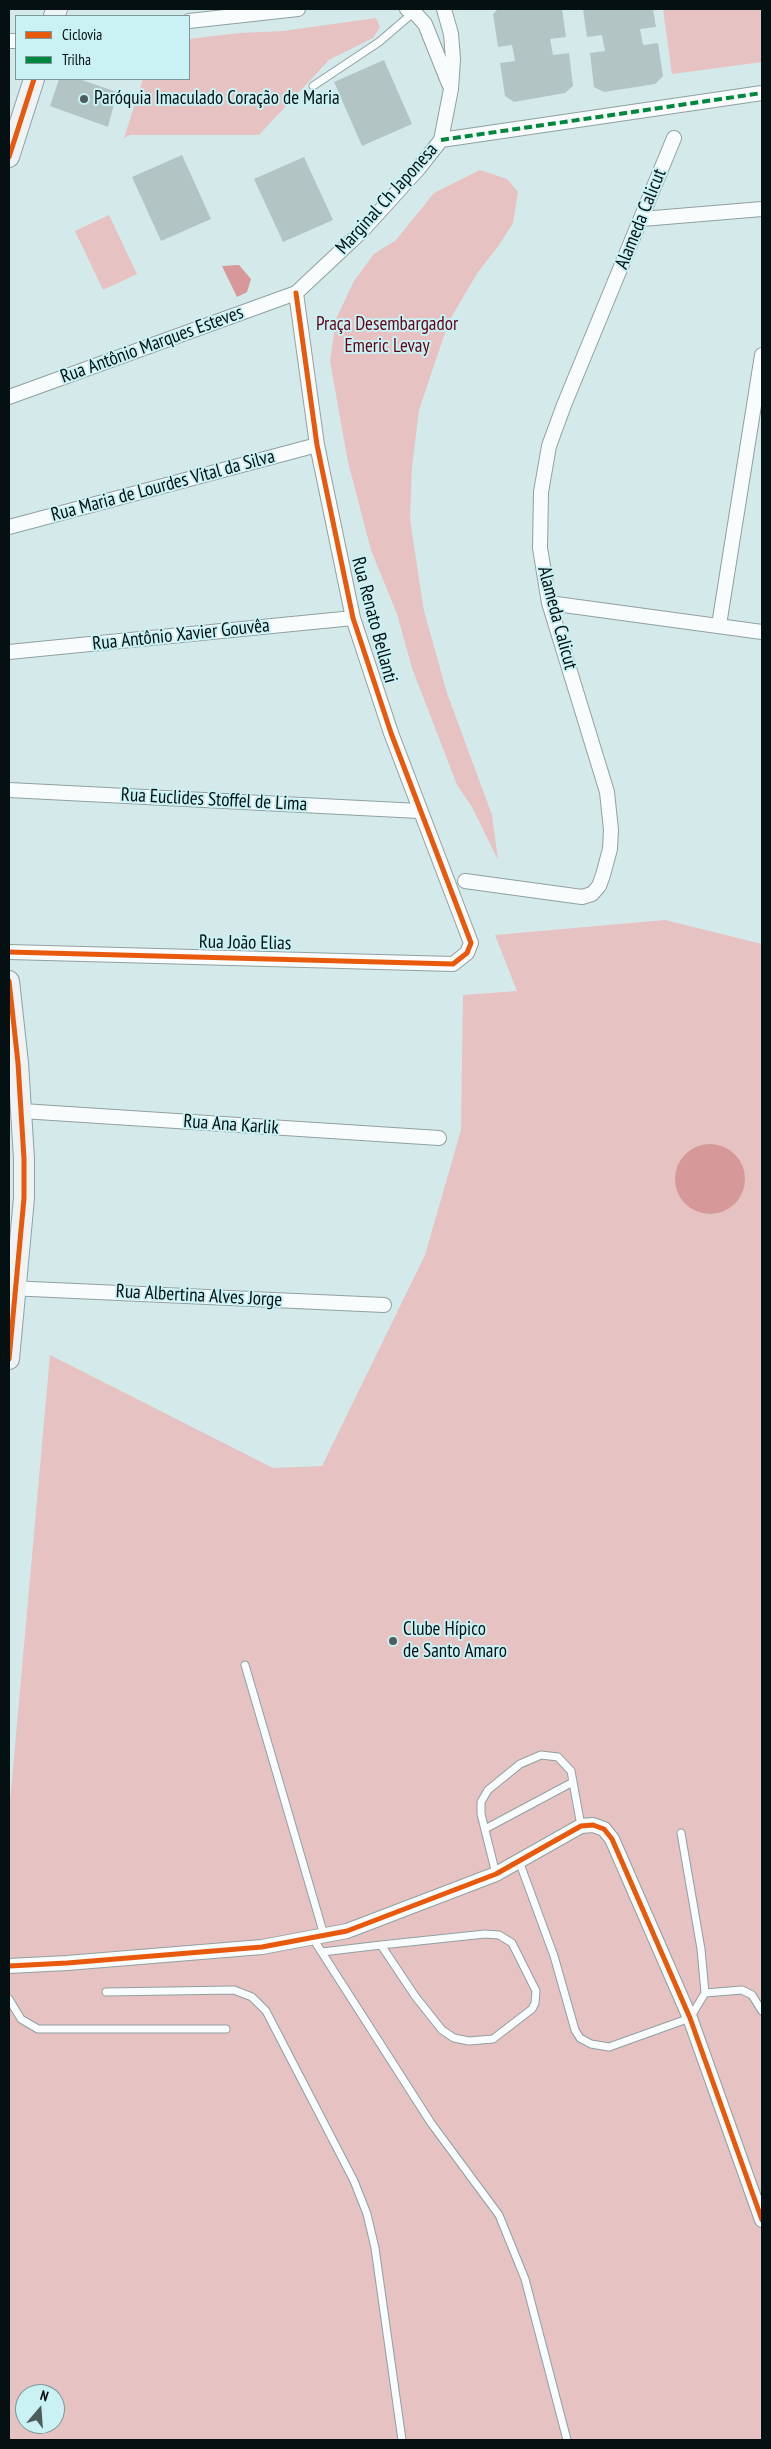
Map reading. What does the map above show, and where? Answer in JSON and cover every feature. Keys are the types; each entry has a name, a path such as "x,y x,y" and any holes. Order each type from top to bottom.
{"street":[{"path":"190,21 298,9"},
{"name":"Marginal Ch Japonesa","path":"296,293 361,232 419,168 441,140 451,89 453,59 444,9"},
{"path":"410,10 425,24 451,89"},
{"path":"429,33 448,24"},
{"path":"9,157 34,80"},
{"path":"441,140 762,93"},
{"name":"Alameda Calicut","path":"465,881 582,897 592,894 599,886 603,875 610,849 611,830 607,792 549,603 540,548 542,492 550,446 564,405 674,138"},
{"path":"642,219 762,209"},
{"name":"Rua Antônio Marques Esteves","path":"9,398 296,293"},
{"name":"Rua Renato Bellanti","path":"296,293 317,445 353,618 419,811 470,943"},
{"path":"719,625 762,355"},
{"name":"Rua Maria de Lourdes Vital da Silva","path":"9,527 317,445"},
{"path":"549,603 762,632"},
{"name":"Rua Antônio Xavier Gouvêa","path":"9,652 353,618"},
{"name":"Rua Euclides Stoffel de Lima","path":"9,790 419,811"},
{"name":"Rua João Elias","path":"9,952 453,964 467,953 470,943"},
{"path":"9,981 14,1065 22,1111 24,1198 12,1288 9,1359"},
{"name":"Rua Ana Karlik","path":"22,1111 439,1138"},
{"name":"Rua Albertina Alves Jorge","path":"12,1288 384,1305"},
{"path":"9,1966 262,1947 347,1931 496,1874 581,1826 593,1825 604,1829 612,1839 690,2018 762,2220"}],"lane":[{"path":"313,86 379,42 410,10"},
{"path":"245,1665 322,1952 431,2124 499,2215 525,2279 566,2440"},
{"path":"496,1874 485,1829 481,1802 488,1790 520,1764 541,1755 558,1757 571,1771 581,1826"},
{"path":"485,1829 573,1782"},
{"path":"519,1861 554,1956 575,2030 580,2038 596,2046 609,2047 690,2018 705,1993 701,1949 682,1834"},
{"path":"322,1952 382,1945 485,1934 506,1938 512,1942 536,1991 535,2003 532,2009 493,2039 469,2041 454,2038 442,2030 415,1996 382,1945"},
{"path":"106,1992 234,1990 252,1997 266,2011 354,2181 366,2214 375,2248 402,2440"},
{"path":"705,1993 742,1990 752,1995 762,2011"},
{"path":"9,1999 21,2019 38,2029 226,2029"}],"green space":[{"path":"663,9 762,9 762,62 672,74"},
{"path":"376,18 380,27 373,38 329,60 259,135 130,135 124,138 143,80 190,80 190,39 239,33 283,31"},
{"name":"Praça Desembargador Emeric Levay","path":"480,170 507,179 518,192 513,223 478,272 449,321 419,410 412,467 410,520 424,611 447,693 492,815 498,860 472,807 457,785 412,668 397,614 371,550 348,462 330,361 336,319 354,281 374,254 396,240 434,193"},
{"path":"109,215 137,274 103,290 75,231"},
{"name":"Clube Hípico de Santo Amaro","path":"665,920 762,944 762,2440 9,2440 9,1813 50,1355 273,1468 322,1466 425,1255 461,1130 463,995 517,991 495,935"}],"shaded area":[{"path":"239,265 251,279 247,292 237,297 222,266"},
{"path":"717,1144 730,1150 739,1159 743,1165 745,1179 743,1193 735,1204 724,1212 703,1214 696,1212 685,1204 677,1193 675,1172 677,1165 685,1154 696,1146"}],"building":[{"path":"498,9 562,9 566,37 550,39 553,55 569,53 573,86 565,93 514,102 505,96 500,63 515,61 512,45 498,47 493,14"},
{"path":"583,9 653,9 656,27 640,29 643,45 658,43 663,76 655,84 604,92 594,87 590,53 605,51 602,35 587,37"},
{"path":"384,60 412,124 362,146 334,82"},
{"name":"Paróquia Imaculado Coração de Maria","path":"59,80 82,80 117,92 108,127 50,106"},
{"path":"182,155 211,219 161,241 132,177"},
{"path":"304,157 333,220 283,242 254,179"}],"marked path":[{"path":"441,140 762,93"}],"cycle path":[{"path":"9,157 34,80"},
{"path":"9,952 453,964 467,953 471,943 391,733 353,618 317,445 296,293"},
{"path":"9,981 18,1063 24,1159 24,1198 9,1359"},
{"path":"9,1966 262,1947 347,1931 496,1874 581,1826 593,1825 604,1829 612,1839 690,2018 762,2220"}],"place":[{"name":"Paróquia Imaculado Coração de Maria","path":"84,99"},
{"name":"Clube Hípico de Santo Amaro","path":"393,1641"}]}
